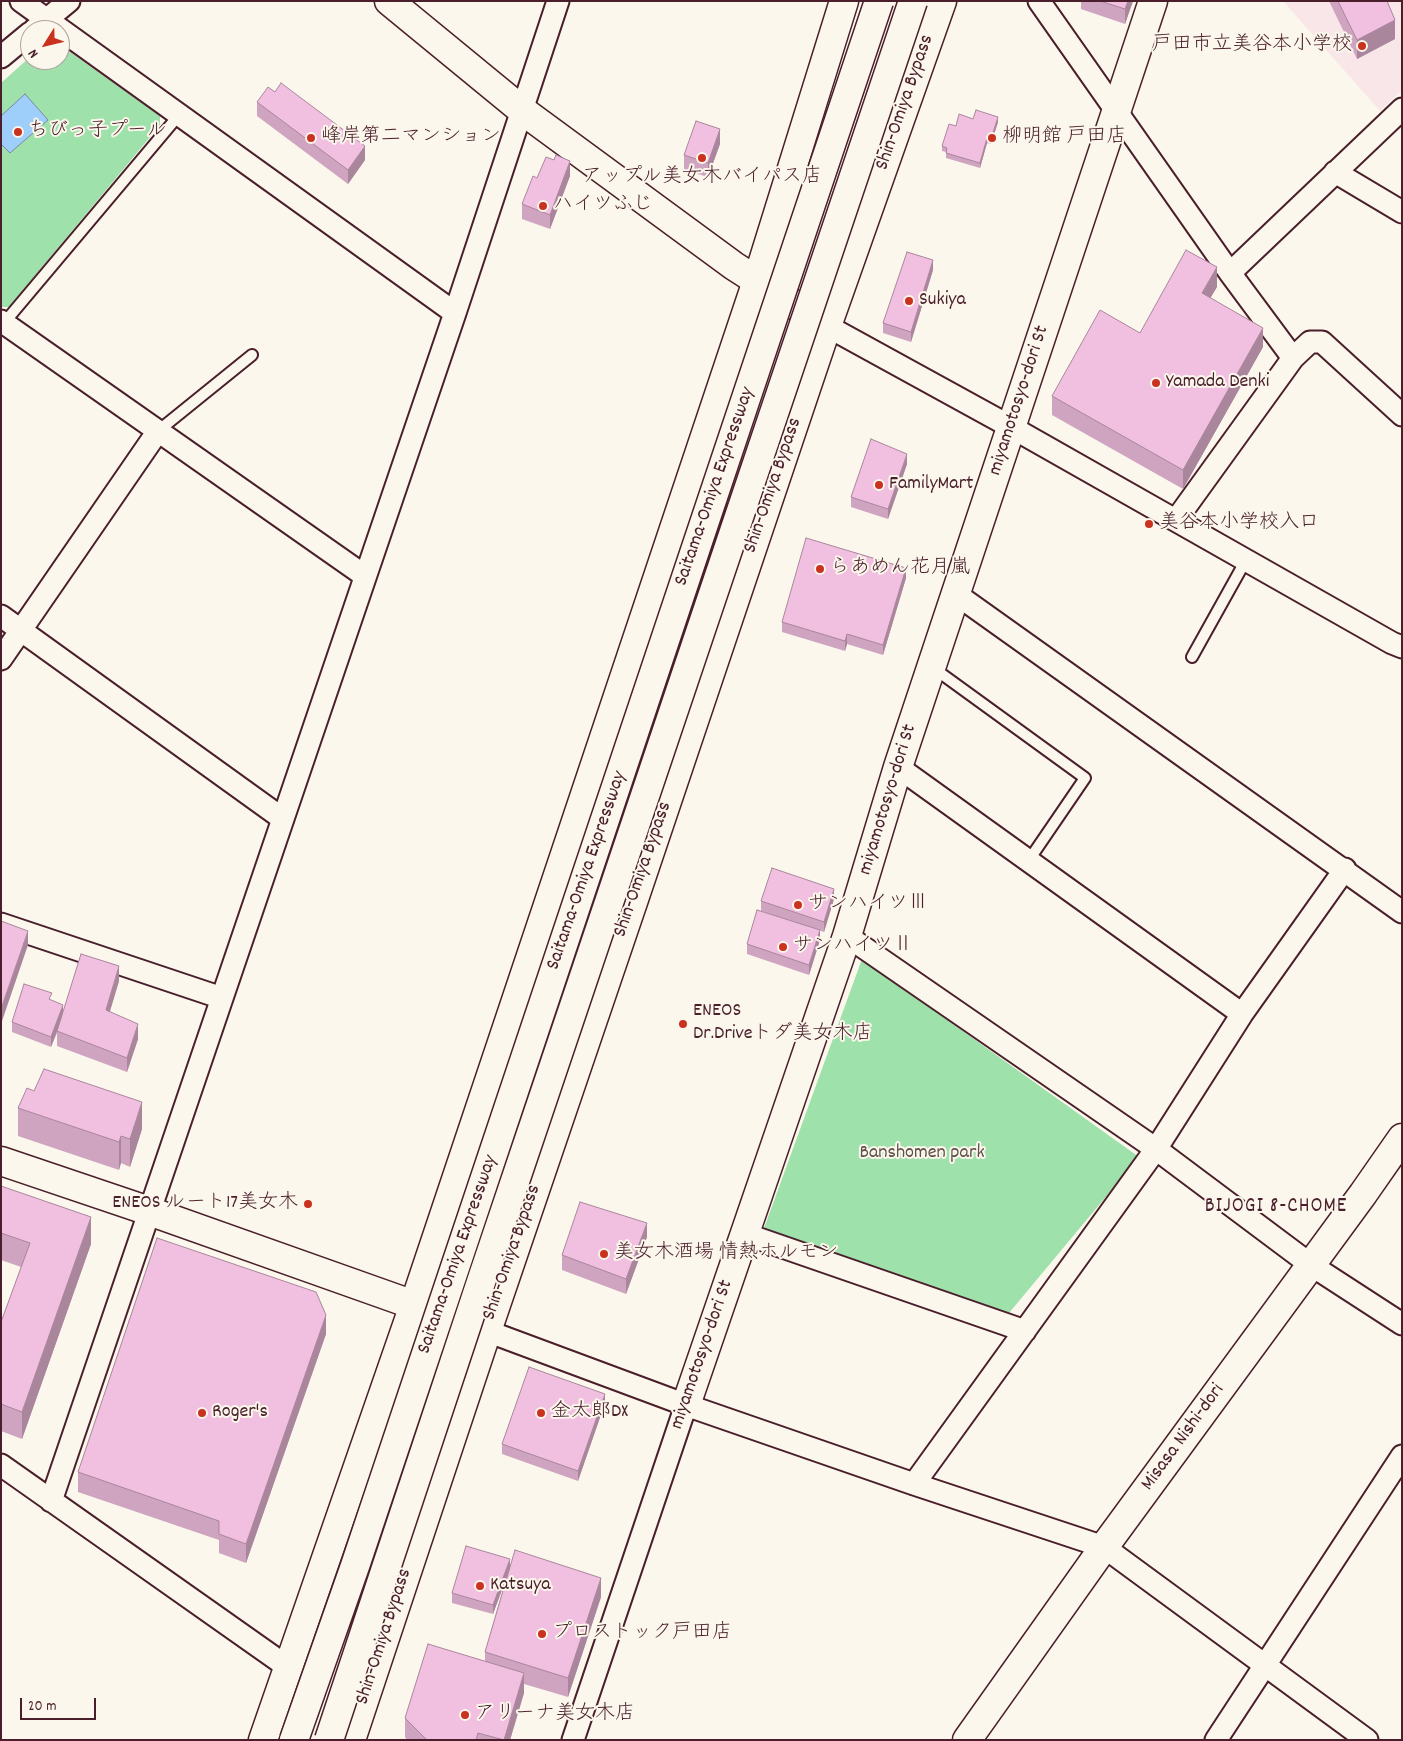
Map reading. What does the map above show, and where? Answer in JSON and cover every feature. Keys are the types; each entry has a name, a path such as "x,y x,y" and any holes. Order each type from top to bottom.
{"main road":[{"path":"389,1 522,111 757,281 828,326"},
{"path":"263,1740 414,1306 757,281 844,1"},
{"name":"Saitama-Omiya Expressway","path":"294,1740 355,1566 879,1"},
{"name":"Shin-Omiya Bypass","path":"350,1738 486,1331 828,326 942,1"},
{"name":"miyamotosyo-dori St","path":"686,1405 847,936 898,766 1153,1"},
{"name":"Saitama-Omiya Expressway","path":"350,1738 478,1291 912,6"},
{"name":"Misasa Nishi-dori","path":"967,1740 1104,1547 1402,1138"},
{"path":"1,1161 149,1211 414,1306"}],"street":[{"path":"21,1 36,20"},
{"path":"46,20 69,1"},
{"path":"51,1501 455,314 558,1"},
{"path":"1039,1 1230,273 1293,358"},
{"path":"1,57 20,41"},
{"path":"70,44 179,115 455,314"},
{"path":"1230,273 1402,109"},
{"path":"1335,172 1402,212"},
{"path":"2,322 365,576"},
{"path":"828,326 1402,647"},
{"path":"1176,520 1293,358 1310,342 1322,342 1402,415"},
{"path":"1,659 158,431"},
{"path":"956,594 1402,912"},
{"path":"1,616 283,819"},
{"path":"898,766 1242,1014"},
{"path":"914,1484 1156,1149 1242,1014 1344,869"},
{"path":"1,924 222,998"},
{"path":"847,936 1156,1149 1311,1265 1402,1324"},
{"path":"745,1234 1025,1331"},
{"path":"486,1331 686,1405 1104,1547 1367,1740"},
{"name":"miyamotosyo-dori St","path":"573,1740 686,1405"},
{"path":"1216,1740 1402,1456"},
{"path":"1,1465 289,1668"}],"lane":[{"path":"2,322 179,115"},
{"path":"158,431 252,355"},
{"path":"1192,657 1246,560"},
{"path":"932,666 1085,778 1029,860"}],"shaded area":[{"name":"戸田市立美谷本小学校","path":"1283,1 1402,1 1402,90 1380,111"}],"green space":[{"path":"70,52 160,116 160,125 9,307 1,307 1,83 20,66 20,70 70,70"},
{"name":"Banshomen park","path":"862,959 1139,1157 1009,1313 763,1231"}],"water":[{"name":"ちびっ子プール","path":"25,94 48,120 10,153 1,144 1,116"}],"building":[{"path":"1100,1 1128,1 1125,9"},
{"path":"1338,1 1387,1 1395,20 1357,40"},
{"path":"281,83 365,146 348,170 257,102 268,87 275,92"},
{"path":"976,110 998,117 991,139 987,138 980,163 946,153 947,148 942,146 949,124 956,126 959,114 973,119"},
{"path":"696,121 720,129 708,163 684,155"},
{"path":"556,155 570,161 550,215 522,204 533,176 537,178 546,157 554,160"},
{"name":"Yamada Denki","path":"1186,250 1217,267 1202,293 1263,328 1183,470 1052,396 1100,310 1140,333"},
{"name":"Sukiya","path":"907,252 933,260 911,332 883,323"},
{"name":"FamilyMart","path":"871,439 907,454 888,509 851,497"},
{"path":"806,538 906,568 883,645 847,634 845,641 782,622"},
{"name":"サンハイツⅢ","path":"772,868 834,889 824,922 761,901"},
{"name":"サンハイツⅡ","path":"757,910 820,930 809,965 747,944"},
{"path":"1,921 28,931 1,1009"},
{"path":"81,954 119,966 106,1010 138,1024 127,1058 57,1031"},
{"path":"24,984 52,993 49,999 63,1005 51,1037 12,1022"},
{"path":"44,1069 142,1102 130,1139 121,1136 119,1142 18,1108 27,1088 34,1091"},
{"path":"1,1186 91,1217 22,1412 1,1404 1,1322 30,1243 1,1233"},
{"name":"美女木酒場 情熱ホルモン","path":"580,1202 647,1223 626,1279 562,1255"},
{"name":"Roger's","path":"157,1238 316,1292 326,1315 246,1544 219,1534 219,1521 78,1472"},
{"path":"529,1367 605,1394 578,1471 502,1444"},
{"name":"Katsuya","path":"466,1546 510,1559 493,1605 452,1593"},
{"name":"プロストック戸田店","path":"515,1550 601,1578 568,1678 485,1652"},
{"name":"アリーナ美女木店","path":"428,1644 524,1673 504,1740 478,1733 476,1740 427,1740 405,1718"}],"place":[{"name":"戸田市立美谷本小学校","path":"1362,46"},
{"name":"ちびっ子プール","path":"18,132"},
{"name":"峰岸第二マンション","path":"311,138"},
{"name":"柳明館 戸田店","path":"992,138"},
{"name":"アップル美女木バイパス店","path":"702,158"},
{"name":"ハイツふじ","path":"543,206"},
{"name":"Sukiya","path":"909,301"},
{"name":"Yamada Denki","path":"1156,383"},
{"name":"FamilyMart","path":"879,485"},
{"name":"美谷本小学校入口","path":"1149,524"},
{"name":"らあめん花月嵐","path":"820,569"},
{"name":"サンハイツⅢ","path":"798,905"},
{"name":"サンハイツⅡ","path":"783,947"},
{"name":"ENEOS Dr.Driveトダ美女木店","path":"683,1024"},
{"name":"ENEOS ルート17美女木","path":"308,1204"},
{"name":"美女木酒場 情熱ホルモン","path":"604,1254"},
{"name":"Roger's","path":"202,1413"},
{"name":"金太郎DX","path":"541,1413"},
{"name":"Katsuya","path":"480,1586"},
{"name":"プロストック戸田店","path":"542,1634"},
{"name":"アリーナ美女木店","path":"465,1715"}],"district":[{"name":"BIJOGI 8-CHOME","path":"1276,1208"}]}
